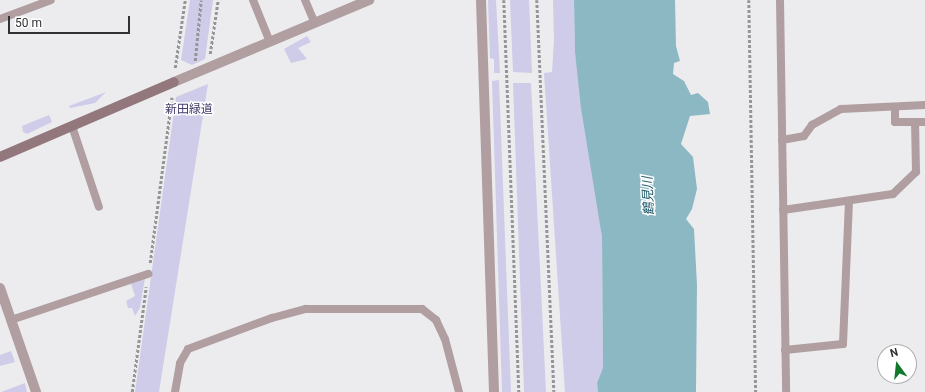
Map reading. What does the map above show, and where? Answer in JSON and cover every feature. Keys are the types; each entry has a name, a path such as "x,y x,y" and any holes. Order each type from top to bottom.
{"street":[{"path":"0,157 369,0"},
{"path":"481,0 494,392"},
{"path":"0,288 36,392"}],"lane":[{"path":"0,19 51,0"},
{"path":"253,0 270,42"},
{"path":"305,0 315,23"},
{"path":"780,0 786,392"},
{"path":"782,140 804,136 812,125 841,109 925,105"},
{"path":"895,107 895,122 925,122"},
{"path":"783,210 893,194 916,172 914,122"},
{"path":"72,126 99,207"},
{"path":"785,350 843,344 849,201"},
{"path":"11,320 148,274"},
{"path":"175,392 180,362 188,349 272,318 306,309 422,309 436,320 445,339 459,392"}],"path":[{"path":"132,392 185,0"},
{"path":"195,73 195,49 201,0"},
{"path":"208,68 218,0"},
{"path":"504,0 519,392"},
{"path":"537,0 554,392"},
{"path":"749,0 749,88 756,392"}],"green space":[{"path":"190,0 213,0 205,59 192,65 181,60"},
{"path":"488,0 496,0 500,73 494,73 494,59 490,58"},
{"path":"510,0 529,0 532,73 513,72"},
{"path":"553,0 574,0 575,52 598,200 602,237 603,369 597,383 598,392 565,392 544,73 552,72 554,40"},
{"path":"307,36 311,42 298,48 307,59 291,63 284,49"},
{"path":"499,80 511,392 502,392 492,81"},
{"path":"513,83 531,83 546,392 524,392"},
{"name":"新田緑道","path":"208,84 159,392 135,392 176,97"},
{"path":"106,92 95,103 70,108 69,106"},
{"path":"49,115 52,122 27,134 23,132 22,126"},
{"path":"145,278 140,308 135,316 132,308 128,308 126,301 135,296 131,284"},
{"path":"11,351 15,362 0,366 0,355"},
{"path":"25,383 27,392 1,392"}],"water":[{"name":"鶴見川","path":"574,0 675,0 676,46 680,61 674,63 673,74 684,81 691,95 698,93 708,102 710,114 690,116 681,144 693,157 697,189 692,209 686,219 694,229 697,285 696,392 598,392 597,383 603,368 602,237 581,108 575,52"}]}
